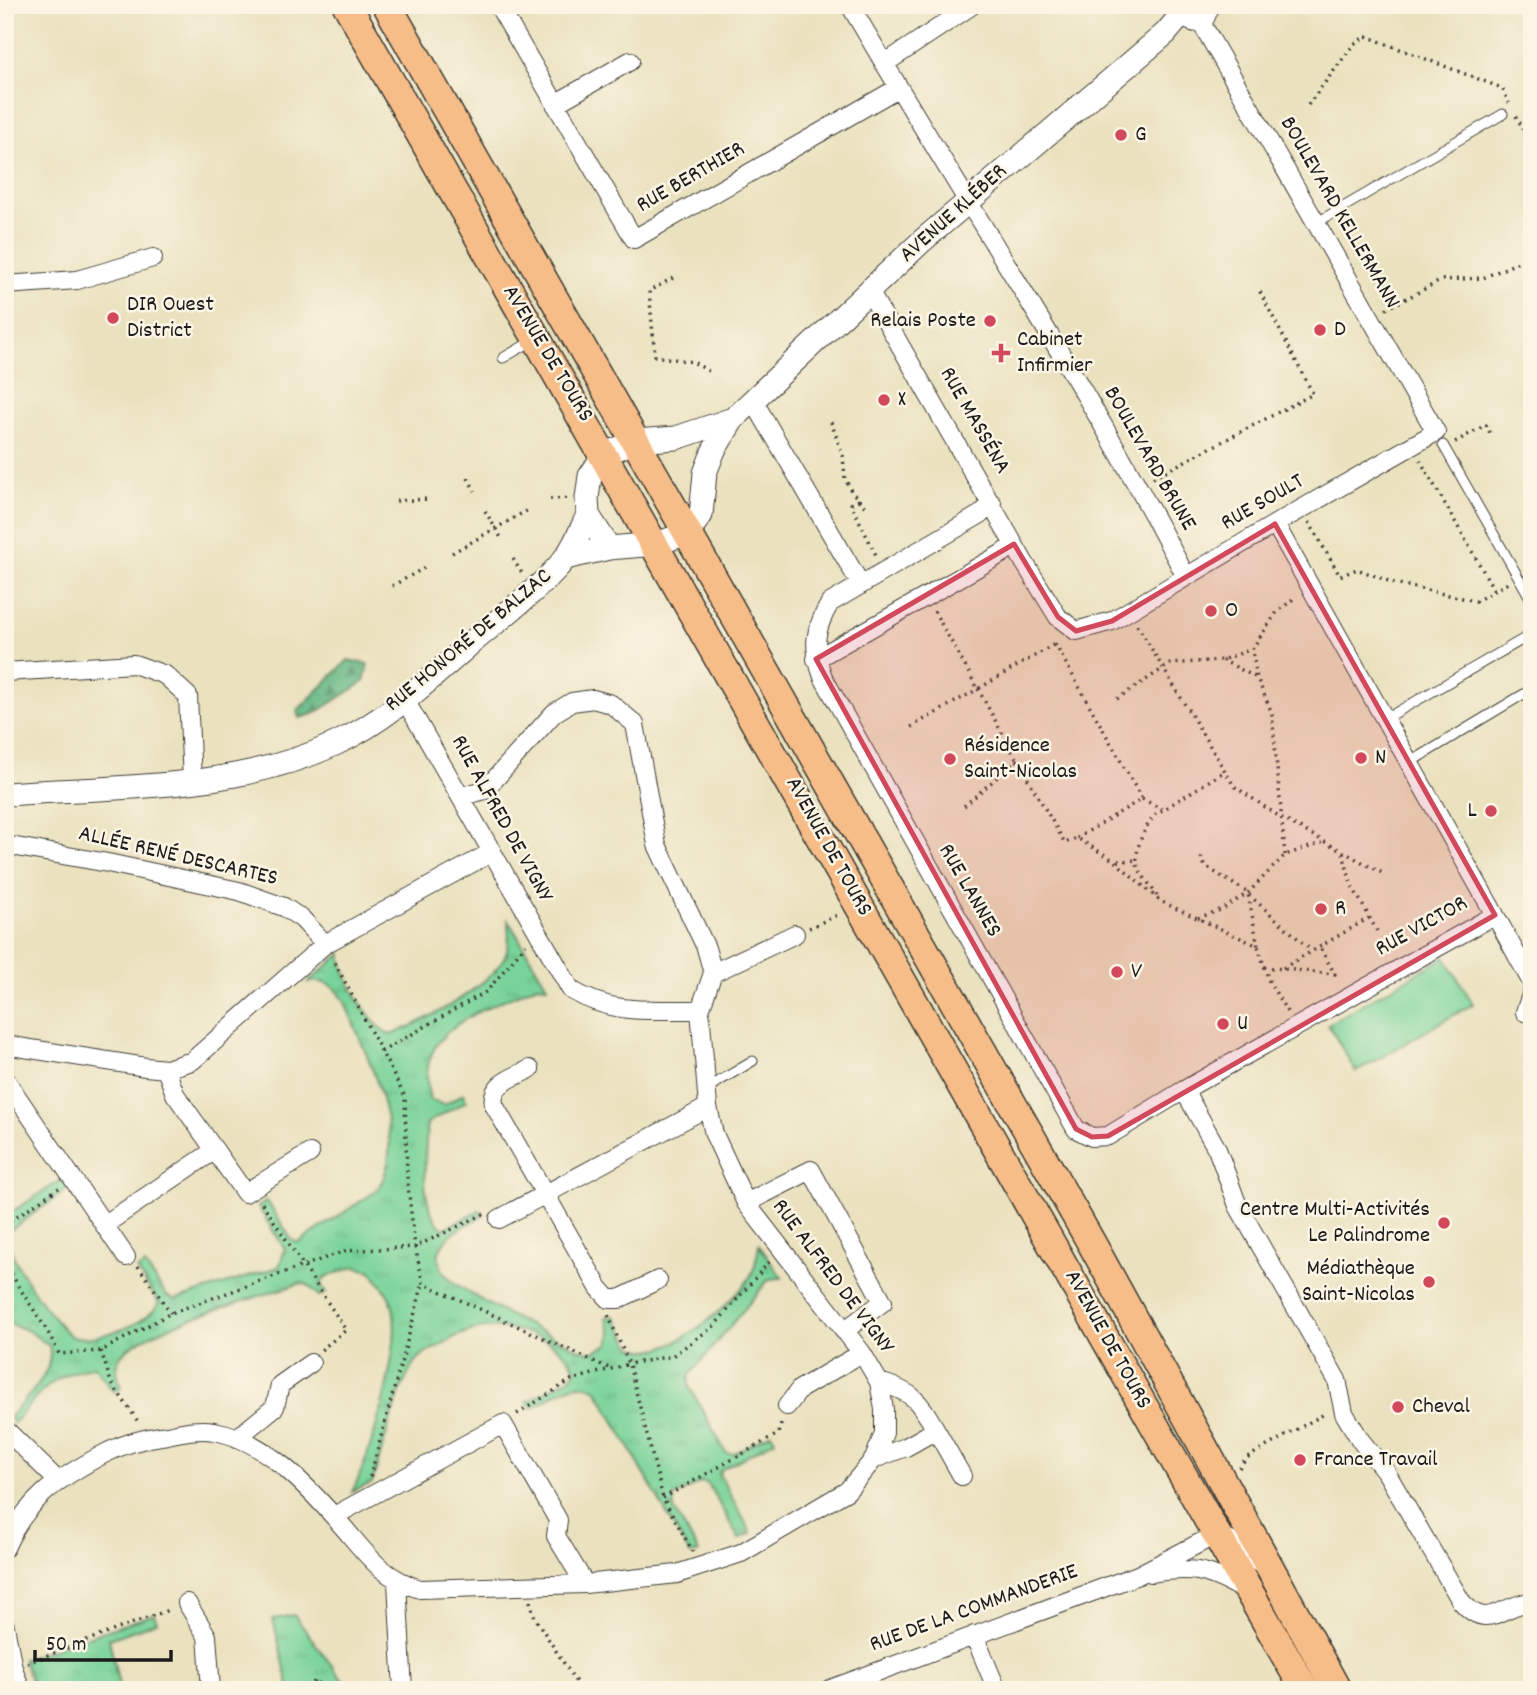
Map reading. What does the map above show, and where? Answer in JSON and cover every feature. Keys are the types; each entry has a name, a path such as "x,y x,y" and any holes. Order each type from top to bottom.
{"main road":[{"name":"AVENUE DE TOURS","path":"347,5 536,339 605,454 1305,1690"},
{"name":"AVENUE DE TOURS","path":"387,5 1092,1244 1337,1690"}],"street":[{"name":"RUE BERTHIER","path":"498,5 634,239 898,88"},
{"name":"BOULEVARD BRUNE","path":"850,5 1103,427 1186,577"},
{"path":"884,64 971,6"},
{"name":"AVENUE KLÉBER","path":"733,419 969,200 1191,11"},
{"name":"BOULEVARD KELLERMANN","path":"1191,11 1371,316 1439,439"},
{"path":"555,104 630,61"},
{"path":"5,285 77,280 153,258"},
{"name":"RUE MASSÉNA","path":"869,291 1058,617"},
{"path":"753,400 861,584"},
{"path":"733,419 705,473 701,515 687,533 656,544 609,548 565,558 590,476 605,454 636,441 676,438 733,419"},
{"path":"676,438 687,447 705,473"},
{"name":"RUE SOULT","path":"1058,617 1076,631 1112,621 1301,508 1412,446 1439,439"},
{"path":"816,659 817,626 830,603 981,514 992,503"},
{"path":"580,506 609,548"},
{"name":"RUE VICTOR","path":"1091,1138 1108,1136 1184,1090 1495,915 1275,524"},
{"path":"816,659 1014,544"},
{"name":"RUE HONORÉ DE BALZAC","path":"5,794 192,781 244,774 292,761 337,743 405,700 565,558"},
{"name":"RUE LANNES","path":"816,659 909,836 1076,1129 1091,1138"},
{"path":"5,672 134,664 165,675 188,696 192,781"},
{"path":"461,796 485,790 554,713 572,702 593,699 611,704 624,713 635,724 657,845 706,948 713,974 700,1010"},
{"name":"RUE ALFRED DE VIGNY","path":"397,1582 421,1589 585,1584 677,1574 741,1553 848,1491 874,1459 884,1433 884,1409 878,1382 862,1353 746,1203 714,1134 708,1107 700,1010 620,1009 594,1004 570,990 405,700"},
{"name":"ALLÉE RENÉ DESCARTES","path":"5,845 108,863 239,891 284,907 302,919 325,944"},
{"path":"5,1045 166,1069 192,1061 325,944 492,852"},
{"path":"1495,915 1529,972 1532,983"},
{"path":"713,974 794,934"},
{"path":"1525,1012 1532,992"},
{"path":"166,1069 175,1094 246,1193 310,1153"},
{"path":"530,1069 496,1088 492,1094 494,1105 609,1299 619,1299 658,1280"},
{"path":"5,1079 126,1256"},
{"path":"1184,1090 1217,1149 1238,1206 1337,1380 1344,1413 1361,1441 1386,1472 1470,1612 1482,1617 1532,1602"},
{"path":"499,1219 547,1196 708,1107"},
{"path":"104,1225 215,1150"},
{"path":"746,1203 811,1170 883,1302 845,1331"},
{"path":"787,1406 800,1389 862,1353"},
{"path":"237,1438 275,1407 280,1385 311,1363"},
{"path":"878,1382 905,1389 919,1401 962,1476"},
{"path":"334,1516 503,1424 558,1520 556,1536 585,1584"},
{"path":"5,1429 57,1480"},
{"path":"874,1459 906,1447 936,1430"},
{"path":"5,1548 37,1497 57,1480 113,1449 149,1438 190,1431 214,1431 237,1438 274,1459 334,1516 382,1571 397,1582 403,1690"},
{"path":"1217,1534 1245,1549 1258,1563 1337,1690"},
{"name":"RUE DE LA COMMANDERIE","path":"828,1690 1138,1575 1217,1534"},
{"name":"RUE DE LA COMMANDERIE","path":"1138,1575 1191,1568 1221,1577 1251,1594"},
{"path":"187,1603 206,1636 211,1690"},
{"path":"5,1626 13,1668 21,1690"},
{"path":"974,1635 997,1690"}],"lane":[{"path":"1316,223 1503,114"},
{"path":"503,358 536,339"},
{"path":"1439,439 1532,601"},
{"path":"1385,719 1532,634"},
{"path":"1409,763 1532,689"},
{"path":"706,1089 753,1061"}],"path":[{"path":"1308,105 1354,44 1366,36 1502,88 1532,145"},
{"path":"1371,316 1442,280 1483,278 1532,256"},
{"path":"673,278 649,291 654,356 693,362 710,372"},
{"path":"1148,480 1313,394 1259,290"},
{"path":"831,422 844,456 845,478 868,510"},
{"path":"1486,425 1490,433"},
{"path":"1412,446 1494,591"},
{"path":"468,478 475,491"},
{"path":"396,501 429,499"},
{"path":"550,499 580,506"},
{"path":"859,500 851,504 884,571"},
{"path":"1301,508 1340,576 1357,569 1394,583 1476,601 1518,577"},
{"path":"485,510 503,541"},
{"path":"452,553 528,510"},
{"path":"513,559 519,570"},
{"path":"393,586 426,567"},
{"path":"1117,699 1170,664 1222,660 1252,649 1277,612 1310,586"},
{"path":"926,597 1065,843 1142,799"},
{"path":"1128,611 1234,786 1283,819 1384,874"},
{"path":"1058,617 1055,644 1142,799 1163,810"},
{"path":"911,727 1055,644"},
{"path":"1252,649 1257,678 1272,713 1285,855"},
{"path":"1222,660 1257,678"},
{"path":"964,806 1017,760"},
{"path":"1160,901 1138,866 1147,824 1163,810 1225,771"},
{"path":"1077,838 1115,861 1160,901 1258,946"},
{"path":"1198,919 1223,909 1248,893 1285,855 1323,842"},
{"path":"1342,853 1350,884 1377,931"},
{"path":"1201,857 1205,866 1248,893 1312,951"},
{"path":"1115,861 1138,860"},
{"path":"1248,893 1258,946 1269,981 1295,1027"},
{"path":"794,934 861,905"},
{"path":"1282,969 1369,918"},
{"path":"381,1052 487,991 537,932"},
{"path":"325,944 405,1097 407,1177 415,1247 423,1283 364,1499"},
{"path":"1265,967 1335,974 1319,946"},
{"path":"5,1224 72,1180"},
{"path":"253,1189 346,1330 323,1346 311,1363"},
{"path":"5,1261 16,1286 48,1330 60,1354 101,1351 171,1313 345,1251 415,1247 481,1213 499,1219"},
{"path":"503,1424 570,1380 672,1356 714,1326 780,1248"},
{"path":"126,1256 141,1268 171,1313"},
{"path":"423,1283 611,1369"},
{"path":"5,1296 16,1286"},
{"path":"609,1299 607,1314 629,1364 663,1498 700,1566"},
{"path":"101,1351 111,1382 149,1438"},
{"path":"1246,1459 1327,1413 1340,1395"},
{"path":"663,1498 778,1434 787,1406"},
{"path":"525,1586 535,1618 581,1690"},
{"path":"13,1668 187,1603"},
{"path":"312,1690 314,1680 329,1690"}],"highlighted area":[{"path":"1275,524 1495,915 1108,1136 1092,1137 1076,1129 816,659 1014,544 1058,617 1076,631 1112,621"}],"green space":[{"path":"348,660 368,664 364,682 314,714 299,718 297,711"},
{"path":"508,920 547,986 537,985 456,1025 442,1038 431,1055 427,1075 430,1100 444,1105 463,1094 466,1101 427,1123 425,1179 429,1207 443,1229 480,1210 483,1215 457,1230 442,1245 439,1252 441,1268 451,1280 481,1300 580,1350 592,1352 609,1344 611,1334 606,1317 615,1316 632,1347 646,1350 675,1342 705,1323 732,1299 750,1277 759,1245 782,1278 769,1279 689,1376 689,1386 726,1453 733,1454 771,1433 775,1440 721,1470 719,1474 751,1533 739,1539 708,1484 701,1482 674,1497 674,1510 699,1552 690,1555 597,1390 589,1386 572,1386 532,1408 527,1402 571,1377 576,1370 566,1355 551,1343 524,1332 505,1329 470,1331 420,1357 412,1367 398,1398 372,1483 352,1492 368,1454 383,1401 395,1326 392,1303 384,1289 371,1271 354,1267 325,1277 321,1284 326,1293 319,1296 308,1285 301,1283 155,1333 136,1343 120,1357 116,1370 121,1388 114,1392 94,1366 79,1370 48,1386 14,1423 10,1417 44,1375 50,1356 49,1346 29,1331 5,1322 5,1216 63,1179 69,1188 8,1232 9,1243 21,1272 42,1304 72,1337 94,1336 120,1330 153,1311 159,1303 137,1270 145,1265 167,1296 175,1300 279,1267 285,1249 258,1207 267,1201 291,1239 298,1243 376,1191 386,1171 389,1148 382,1097 345,1002 330,985 308,982 342,953 342,962 358,998 374,1021 390,1035 439,1012 476,988 491,974 508,948"},
{"path":"1445,957 1473,1004 1356,1072 1328,1024"},
{"path":"154,1614 157,1622 109,1639 120,1690 34,1690 23,1659"},
{"path":"294,1615 350,1690 290,1690 273,1619"}],"place":[{"name":"G","path":"1121,135"},
{"name":"DIR Ouest District","path":"113,318"},
{"name":"Relais Poste","path":"990,321"},
{"name":"D","path":"1320,330"},
{"name":"Cabinet Infirmier","path":"1001,353"},
{"name":"X","path":"884,400"},
{"name":"O","path":"1211,611"},
{"name":"N","path":"1361,758"},
{"name":"Résidence Saint-Nicolas","path":"950,759"},
{"name":"L","path":"1491,811"},
{"name":"R","path":"1321,909"},
{"name":"V","path":"1117,972"},
{"name":"U","path":"1223,1024"},
{"name":"Centre Multi-Activités Le Palindrome","path":"1444,1223"},
{"name":"Médiathèque Saint-Nicolas","path":"1429,1282"},
{"name":"Cheval","path":"1398,1407"},
{"name":"France Travail","path":"1300,1460"}]}
